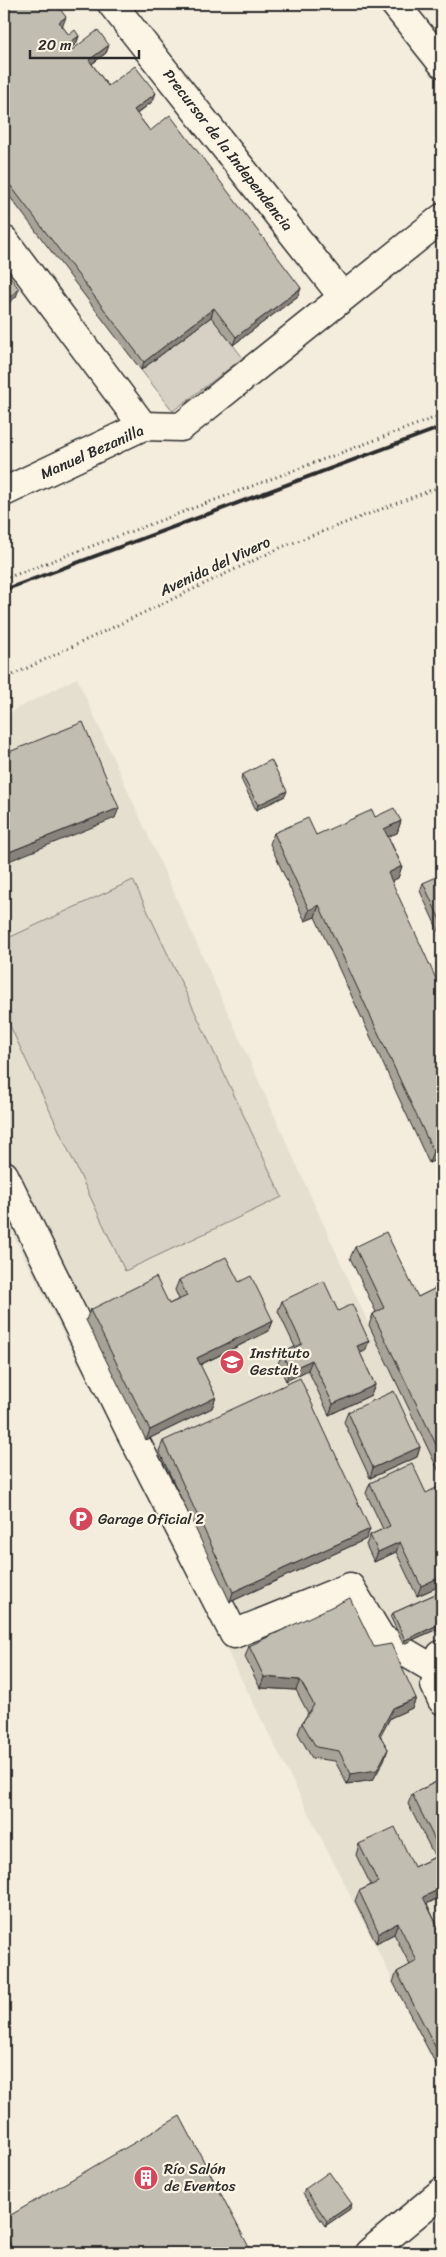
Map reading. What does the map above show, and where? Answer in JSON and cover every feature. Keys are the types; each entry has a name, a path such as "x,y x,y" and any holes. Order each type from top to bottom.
{"street":[{"name":"Precursor de la Independencia","path":"112,4 343,297"},
{"path":"395,4 442,63"},
{"path":"343,297 442,218"},
{"path":"4,240 144,426"},
{"name":"Manuel Bezanilla","path":"4,492 144,426 181,427 343,297"},
{"path":"4,1175 131,1433 234,1634 350,1587 381,1638 440,1663 434,1685 442,1700"},
{"path":"369,2253 442,2192"}],"path":[{"path":"4,579 442,415"},
{"name":"Avenida del Vivero","path":"4,679 282,547 442,486"}],"shaded area":[{"path":"211,316 243,358 173,411 141,370"},
{"name":"Instituto Gestalt","path":"77,678 369,1325 442,1478 442,2078 132,1462 96,1398 4,1217 4,722 14,710"},
{"path":"133,880 282,1197 125,1271 4,1013 4,940"}],"building":[{"path":"4,4 47,4 51,10 57,5 66,17 59,22 69,35 75,30 79,36 68,44 72,50 98,30 109,45 89,60 108,86 135,66 156,93 134,110 150,131 170,115 301,288 236,337 214,308 144,362 4,177"},
{"path":"4,268 19,289 4,301"},
{"path":"83,722 119,808 4,854 4,754"},
{"path":"271,760 287,791 258,805 242,775"},
{"path":"394,808 401,821 384,829 402,866 388,873 442,992 442,1147 433,1151 319,905 309,910 274,833 308,818 316,835 372,810 375,817"},
{"path":"441,875 442,877 442,924 423,883"},
{"path":"386,1232 418,1297 442,1285 442,1457 373,1314 384,1308 355,1247"},
{"path":"226,1257 239,1282 251,1276 273,1321 197,1358 216,1397 150,1430 90,1310 156,1277 169,1304 187,1296 179,1280"},
{"path":"324,1281 338,1311 352,1304 369,1341 357,1346 375,1385 333,1404 312,1360 290,1370 282,1353 302,1344 282,1301"},
{"path":"300,1378 370,1529 233,1592 163,1441"},
{"path":"394,1391 420,1447 373,1468 348,1412"},
{"path":"412,1463 426,1493 440,1486 442,1492 442,1576 421,1586 400,1542 378,1552 370,1535 390,1526 370,1483"},
{"path":"442,1591 442,1623 405,1640 393,1613"},
{"path":"350,1598 374,1647 391,1644 416,1698 393,1708 379,1734 388,1749 377,1770 351,1774 339,1751 316,1747 302,1723 314,1705 300,1680 264,1677 249,1646"},
{"path":"442,1779 442,1854 412,1794"},
{"path":"395,1827 414,1867 442,1854 442,1888 423,1897 442,1935 442,2060 397,1972 417,1961 398,1923 379,1933 359,1891 378,1882 359,1844"},
{"name":"Río Salón de Eventos","path":"180,2116 252,2253 15,2253 4,2234 4,2219"},
{"path":"329,2172 352,2204 327,2221 305,2189"}],"railway":[{"path":"4,590 442,427"}],"place":[{"name":"Instituto Gestalt","path":"232,1362"},
{"name":"Garage Oficial 2","path":"81,1519"},
{"name":"Río Salón de Eventos","path":"146,2178"}]}
